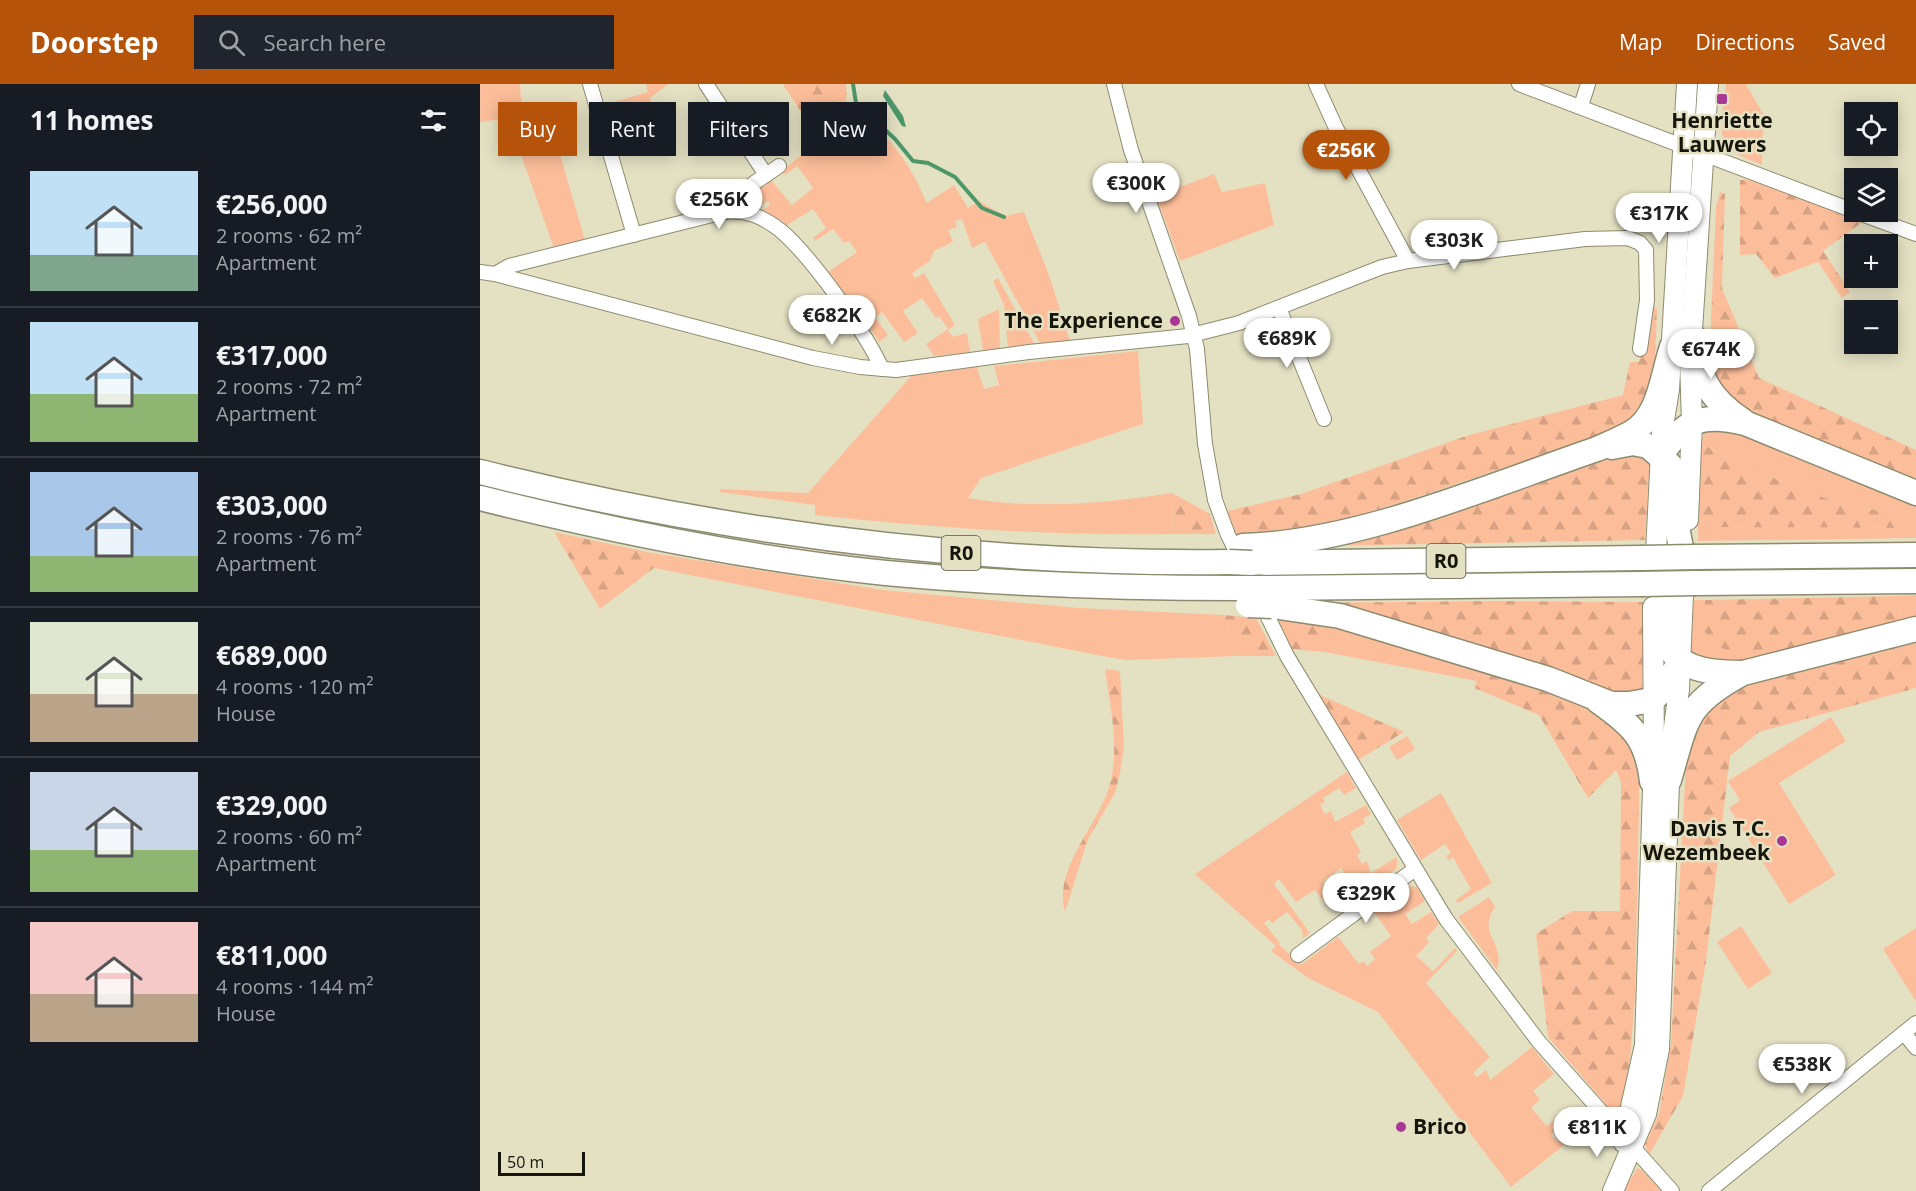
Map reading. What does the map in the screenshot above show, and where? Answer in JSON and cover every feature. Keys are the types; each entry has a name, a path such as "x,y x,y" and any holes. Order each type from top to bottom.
{"highway":[{"path":"1683,341 1706,386 1722,408 1745,423"},
{"path":"1232,558 1274,545 1343,533 1597,449 1632,433 1644,424 1655,406 1683,341"},
{"path":"1662,455 1677,434 1692,422 1722,417 1745,423 1916,493"},
{"path":"1597,449 1634,443 1648,446 1662,455 1670,465 1677,481 1678,532 1692,568"},
{"name":"R0","path":"480,472 618,505 782,532 891,547 1088,561 1232,558 1646,569 1916,555"},
{"name":"R0","path":"480,498 615,529 779,559 976,580 1179,588 1256,597 1646,569"},
{"name":"R0","path":"1692,568 1916,581"},
{"path":"1646,569 1664,590 1664,631 1671,648 1681,660 1694,669 1710,673 1743,673 1916,629"},
{"path":"1256,597 1340,616 1548,679 1611,704 1652,700 1664,690 1681,660"},
{"path":"1661,780 1688,715 1709,693 1743,673"},
{"path":"1593,698 1615,714 1636,735 1661,780"}],"main road":[{"path":"1661,780 1681,660 1692,568 1690,361 1683,341 1683,144 1687,84"},
{"path":"1602,1191 1646,1114 1659,1049 1661,780 1652,700 1646,569 1662,455 1683,341 1708,84"},
{"path":"1613,1191 1628,1143"}],"street":[{"path":"590,84 634,235"},
{"path":"706,84 766,175"},
{"path":"1114,84 1131,150 1194,335 1198,356 1205,444 1215,500 1228,535 1302,684 1446,918 1514,1011 1565,1074 1672,1191"},
{"path":"1316,84 1335,126 1407,261"},
{"path":"1519,84 1683,144 1844,207"},
{"path":"1581,106 1588,84"},
{"path":"734,211 735,201 742,192 779,166"},
{"path":"495,274 510,266 734,211 758,216 787,237 837,298 882,369"},
{"path":"1884,222 1916,234"},
{"path":"480,272 495,274 813,358 882,369 918,368 1036,351 1194,335 1239,323 1382,267 1407,261 1572,240 1618,238 1636,241 1646,250 1647,300 1640,349"},
{"path":"1279,308 1324,419"},
{"path":"1298,955 1415,869"},
{"path":"1709,1191 1916,1023"},
{"path":"1904,1033 1916,1048"}],"green space":[{"path":"480,84 520,84 521,102 498,102 498,119 480,122"},
{"path":"646,84 668,84 650,98 651,102 614,102 648,92"},
{"path":"783,84 846,84 846,102 801,102 801,112"},
{"path":"1726,84 1746,84 1763,114 1762,165 1732,151 1723,138"},
{"path":"887,139 906,162 927,203 954,185 968,208 979,201 1005,216 1024,212 1049,275 1070,341 1041,345 985,242 972,248 962,219 955,221 957,227 948,230 953,242 934,251 930,261 912,273 915,278 924,273 955,325 948,330 953,337 967,333 970,352 934,356 926,344 948,329 939,316 936,318 922,298 903,311 918,333 904,342 882,312 875,317 888,335 879,342 870,328 864,332 825,274 857,252 849,241 844,243 833,229 815,241 813,238 826,228 813,209 784,227 758,213 770,205 768,201 752,209 745,206 746,200 771,180 792,205 813,188 797,166 785,175 782,171 801,155 887,156"},
{"path":"521,156 560,156 586,244 555,251"},
{"path":"1214,174 1222,192 1265,183 1274,225 1180,261 1156,196"},
{"path":"1740,180 1755,180 1844,216 1844,222 1861,223 1823,251 1844,283 1844,288 1847,288 1850,292 1842,298 1818,262 1775,278 1756,254 1740,255"},
{"path":"1720,192 1725,194 1722,288 1759,378 1916,450 1916,481 1749,412 1726,398 1709,365 1716,207"},
{"path":"998,278 1035,345 1008,348 1004,305 993,281"},
{"path":"1649,308 1657,308 1653,372 1643,401 1622,425 1556,450 1364,513 1301,527 1236,533 1227,511 1301,494 1469,435 1623,395 1630,362 1639,362"},
{"path":"999,309 1000,349 983,350 978,319"},
{"path":"1138,351 1143,424 981,478 968,498 1018,504 1070,504 1172,493 1173,534 1039,532 860,520 815,515 815,505 720,492 720,489 808,493 912,375 977,367 984,389 999,385 994,366"},
{"path":"1714,423 1916,500 1916,523 1897,515 1851,506 1805,491 1719,453 1702,444 1704,426"},
{"path":"1702,444 1788,484 1851,506 1906,518 1916,523 1916,528 1698,527"},
{"path":"1619,450 1650,455 1645,540 1311,546"},
{"path":"1172,493 1210,514 1216,534 1173,534"},
{"path":"1698,527 1916,528 1916,538 1698,541"},
{"path":"554,532 652,553 654,568 600,609"},
{"path":"652,553 883,590 1079,608 1224,615 1237,656 1127,660 1107,657 654,568"},
{"path":"1916,595 1916,621 1903,624 1895,596"},
{"path":"1895,596 1903,624 1808,646 1754,652 1733,651 1718,646 1705,632 1705,600"},
{"path":"1694,600 1705,600 1705,632 1821,644 1730,666 1690,661"},
{"path":"1644,602 1642,696 1629,697 1295,603"},
{"path":"1224,615 1256,618 1276,656 1237,656"},
{"path":"1277,619 1320,625 1325,652 1292,649"},
{"path":"1320,625 1385,641 1480,671 1477,681 1325,652"},
{"path":"1916,643 1916,688 1759,732 1730,756 1706,961 1683,1096 1649,1155 1645,1144 1659,1114 1671,1044 1687,744 1694,716 1741,684"},
{"path":"1105,669 1120,671 1124,747 1120,773 1115,793 1088,839 1065,912 1063,895 1065,878 1106,796 1111,780 1114,738"},
{"path":"1480,671 1551,692 1602,713 1640,756 1635,996 1630,1060 1620,1110 1609,1108 1548,1037 1536,934 1572,911 1620,911 1621,782 1616,770 1588,798 1539,715 1474,688"},
{"path":"1318,694 1404,732 1358,760"},
{"name":"Davis T.C. Wezembeek","path":"1831,717 1846,741 1779,783 1836,875 1789,904 1729,808 1740,800 1728,781"},
{"path":"1407,736 1415,749 1397,760 1389,747"},
{"path":"1347,772 1356,788 1344,795 1339,788 1323,798 1325,801 1320,805 1325,814 1331,811 1335,822 1366,805 1371,814 1363,819 1365,823 1350,832 1361,852 1357,855 1362,864 1367,861 1371,873 1397,857 1397,868 1348,904 1351,897 1349,892 1355,887 1341,868 1323,881 1330,893 1327,896 1333,904 1329,907 1315,890 1296,902 1279,879 1274,884 1310,933 1303,938 1302,930 1287,912 1272,923 1269,919 1264,923 1280,943 1279,945 1302,964 1338,937 1359,964 1363,961 1367,966 1375,959 1370,952 1391,936 1374,912 1406,886 1417,887 1425,901 1405,914 1412,924 1431,912 1439,924 1426,938 1429,942 1416,956 1433,971 1455,948 1457,951 1426,983 1490,1057 1473,1073 1477,1077 1486,1070 1490,1080 1532,1047 1554,1074 1533,1091 1540,1099 1531,1108 1547,1126 1558,1117 1564,1124 1551,1135 1557,1141 1566,1137 1569,1141 1511,1187 1378,1012 1308,978 1271,951 1276,946 1195,874"},
{"path":"1441,793 1492,883 1458,903 1456,900 1471,889 1453,857 1449,860 1446,856 1451,853 1445,844 1421,860 1397,820"},
{"path":"1489,897 1495,907 1489,924 1498,952 1497,970 1458,917"},
{"path":"1741,926 1772,973 1748,989 1717,942"},
{"path":"1916,928 1916,999 1915,1000 1883,949"},
{"path":"1637,1168 1642,1170 1661,1191 1624,1191"}],"shaded area":[{"path":"885,90 903,116 906,127 902,126 883,96"}],"waterway":[{"path":"853,84 856,103 895,139 913,161 928,163 955,177 982,208 1004,217"}],"place":[{"name":"Henriette Lauwers","path":"1722,99"},
{"name":"The Experience","path":"1175,321"},
{"name":"Davis T.C. Wezembeek","path":"1782,841"},
{"name":"Brico","path":"1401,1127"}]}
